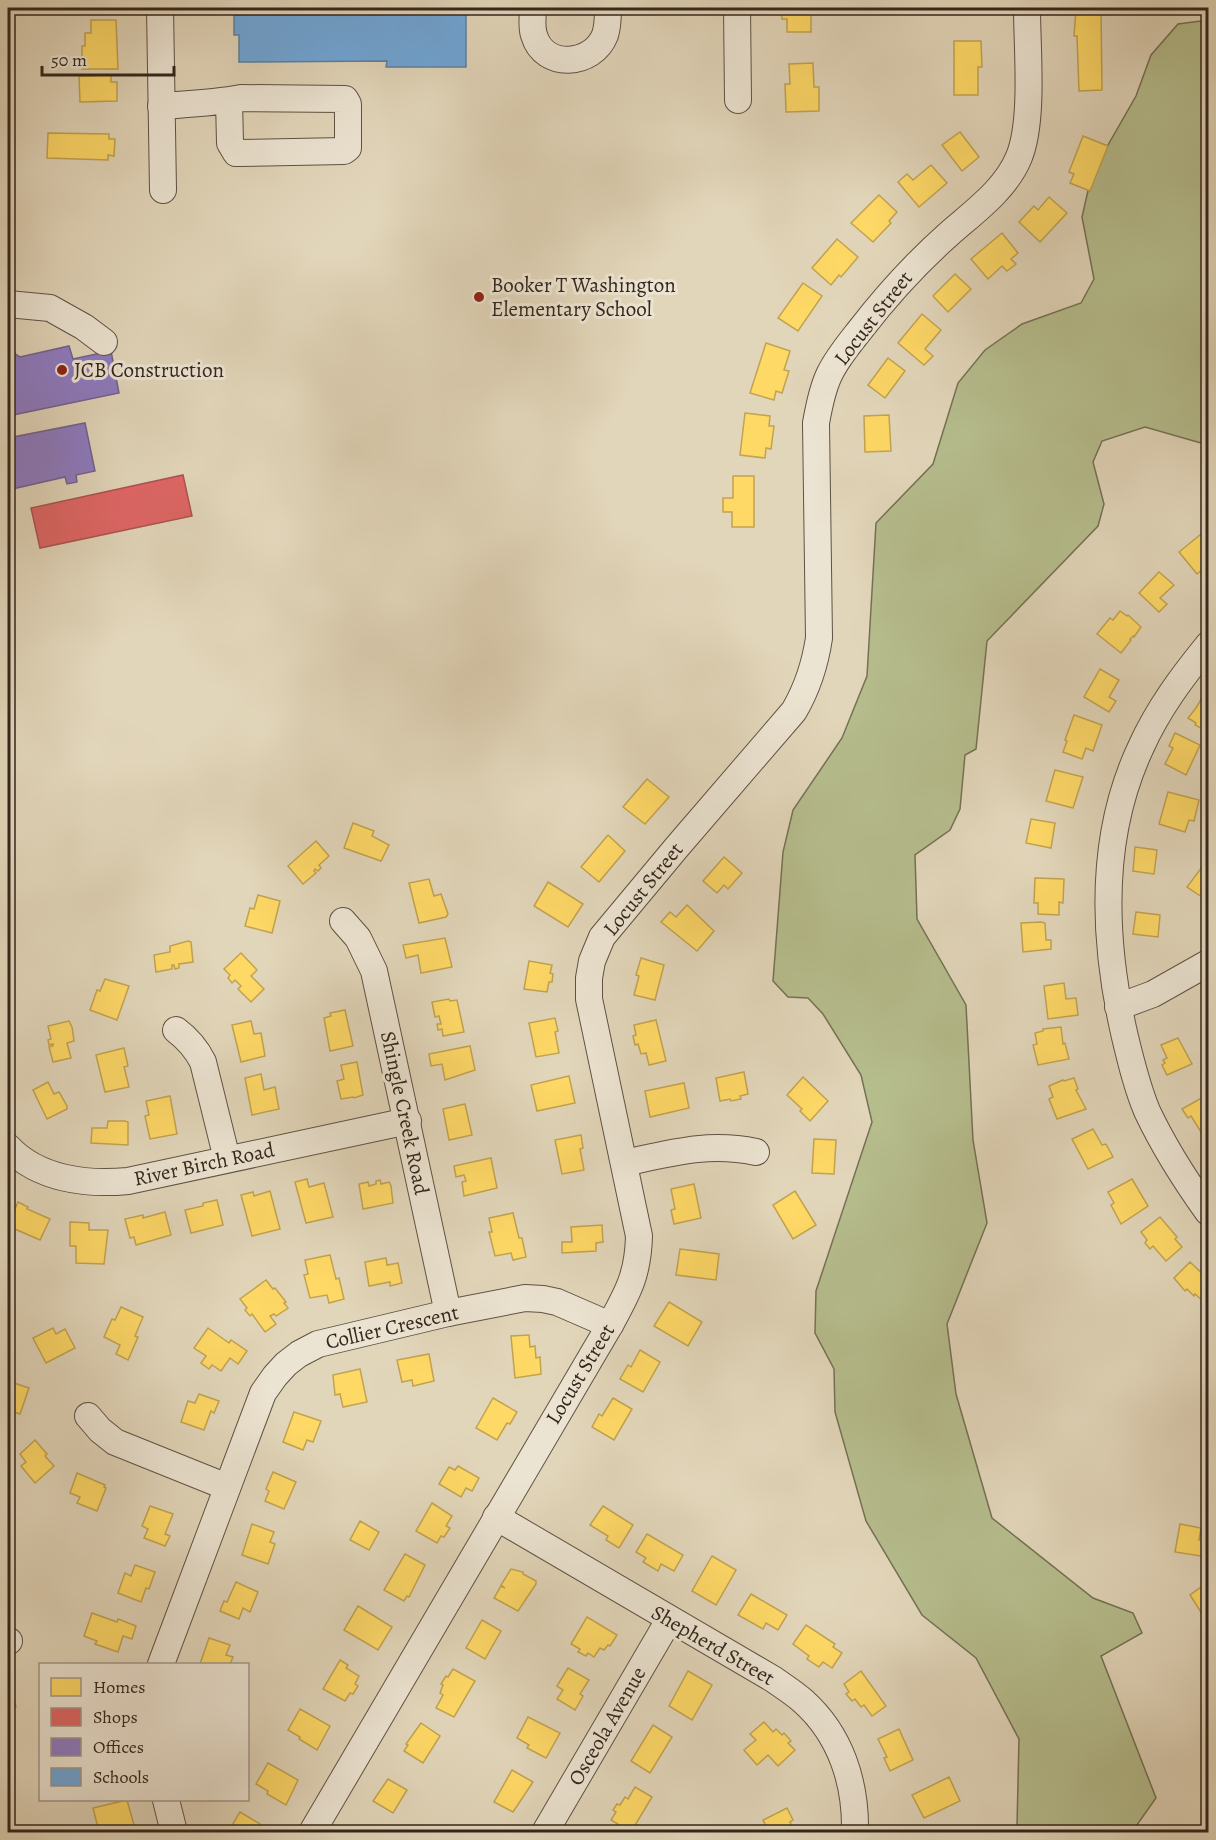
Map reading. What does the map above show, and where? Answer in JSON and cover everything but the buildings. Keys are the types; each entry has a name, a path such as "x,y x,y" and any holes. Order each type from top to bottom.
{"street":[{"path":"160,8 163,190"},
{"path":"533,8 532,22 540,47 547,55 567,61 577,60 600,45 605,35 608,8"},
{"path":"737,8 738,100"},
{"name":"Locust Street","path":"312,1833 627,1295 638,1258 638,1228 589,999 592,961 602,937 794,711 806,690 815,662 819,638 816,423 820,399 829,375 841,354 884,298 922,258 995,193 1009,176 1019,156 1027,122 1027,8"},
{"path":"161,105 212,104 229,100 241,98 345,99 348,104 348,148 344,151 236,153 230,143 229,100"},
{"path":"8,304 50,308 84,327 104,342"},
{"path":"1209,645 1178,682 1157,714 1126,785 1112,851 1107,913 1111,964 1118,1007 1133,1072 1147,1110 1168,1153 1209,1212"},
{"name":"Shingle Creek Road","path":"344,921 358,938 374,971 448,1313"},
{"path":"1118,1007 1153,994 1209,963"},
{"path":"176,1030 187,1038 203,1062 227,1159"},
{"name":"River Birch Road","path":"8,1148 33,1167 61,1177 99,1182 128,1181 408,1121"},
{"path":"624,1163 694,1148 736,1148 756,1152"},
{"name":"Collier Crescent","path":"162,1663 263,1393 286,1364 299,1354 329,1341 448,1313 525,1298 557,1302 609,1324"},
{"path":"88,1416 115,1442 227,1487"},
{"name":"Shepherd Street","path":"496,1517 773,1679 803,1701 835,1742 851,1783 856,1806 855,1833"},
{"name":"Osceola Avenue","path":"545,1833 669,1620"},
{"path":"166,1801 174,1833"}],"green space":[{"path":"1208,20 1208,445 1145,427 1102,441 1093,462 1104,504 1098,526 987,641 976,749 965,755 960,809 950,830 915,855 917,919 966,1005 973,1140 987,1223 947,1324 956,1394 992,1518 1093,1598 1133,1613 1142,1633 1101,1656 1156,1798 1132,1832 1014,1832 1017,1826 1019,1739 976,1658 922,1615 866,1521 835,1412 834,1369 815,1333 816,1291 872,1122 861,1075 823,1014 808,998 788,997 773,981 783,852 793,810 842,738 867,676 876,523 933,464 958,383 985,350 1022,324 1081,303 1094,279 1082,217 1092,173 1136,96 1151,55 1178,24"}],"place":[{"name":"Booker T Washington Elementary School","path":"479,297"},
{"name":"JCB Construction","path":"62,370"}]}
